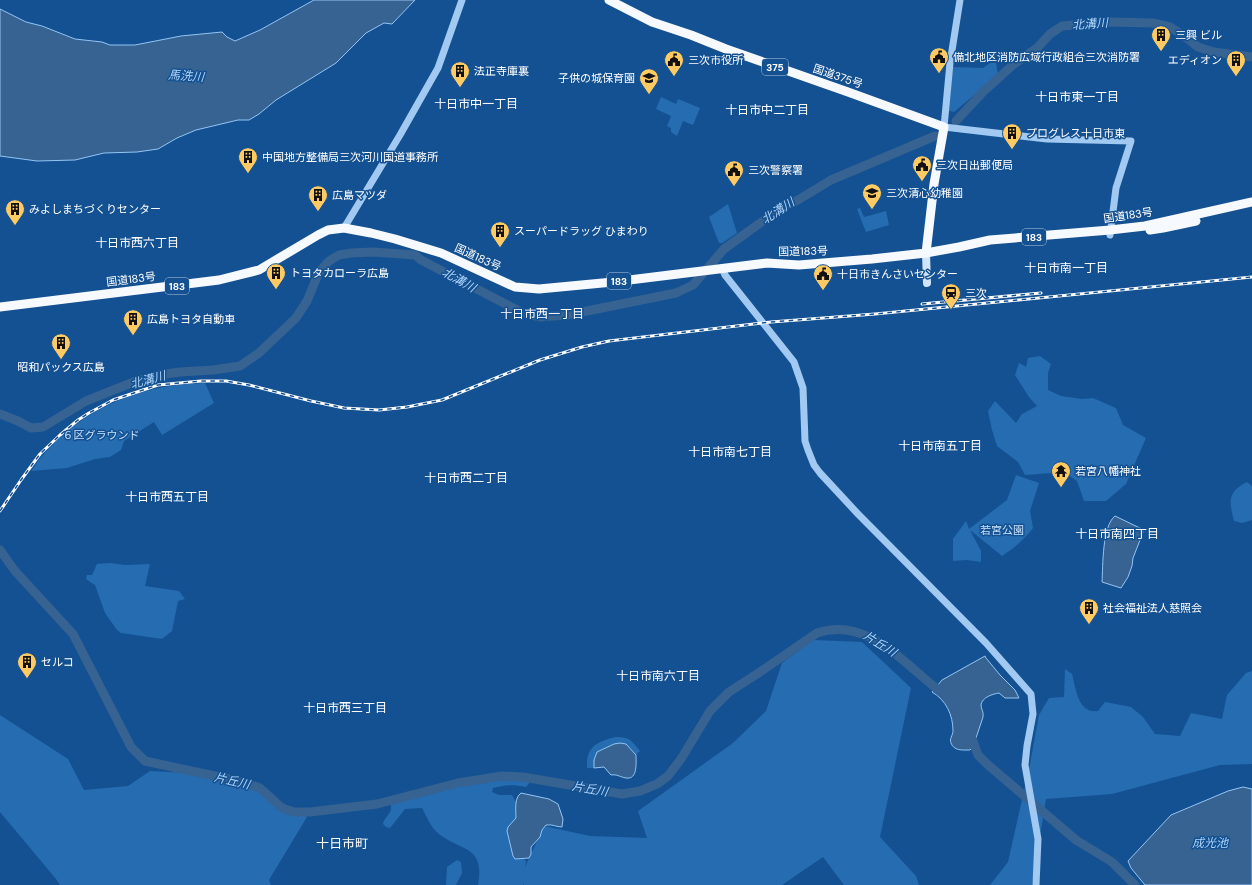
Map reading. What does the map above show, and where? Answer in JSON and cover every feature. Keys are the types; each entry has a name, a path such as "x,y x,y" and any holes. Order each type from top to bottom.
{"highway":[{"name":"国道375号","path":"608,0 652,22 944,127"},
{"path":"926,253 934,184 944,127"},
{"name":"国道183号","path":"1110,233 1252,202"},
{"name":"国道183号","path":"0,306 225,279 259,270 328,230 344,228 389,237 441,254 515,287 539,289 613,282 700,270 767,263 798,264 926,253 990,240 1110,233 1163,228 1252,208"}],"main road":[{"path":"926,253 927,283"}],"street":[{"path":"344,228 438,68 462,0"},
{"path":"960,0 950,63 944,127 1047,139 1131,142 1116,188 1110,233"},
{"path":"722,268 725,275 794,362 803,388 805,441 814,465 858,514 986,643 1031,694 1033,714 1025,765 1038,839 1036,885"}],"green space":[{"path":"990,63 996,63 998,75 954,112 947,110 953,67 983,68"},
{"path":"661,97 676,104 678,99 700,108 693,125 683,121 677,136 671,132 671,128 667,126 671,116 656,109"},
{"path":"728,204 737,233 722,243 719,243 709,217"},
{"path":"860,208 864,217 886,211 889,225 866,232 857,209"},
{"path":"1040,356 1051,364 1048,373 1048,390 1061,396 1082,399 1093,398 1116,408 1123,425 1146,438 1126,484 1106,501 1084,501 1077,481 1061,470 1051,473 1025,475 1018,462 997,446 988,411 995,401 1016,423 1022,414 1037,406 1029,397 1015,375 1019,363 1026,367 1028,358"},
{"name":"６区グラウンド","path":"205,383 214,403 162,435 154,422 124,441 121,450 110,457 95,459 67,468 31,471 47,451 65,433 85,418 107,406 130,396 154,389"},
{"name":"若宮公園","path":"1016,475 1039,483 1030,511 1033,528 1019,544 1002,556 970,530 981,551 981,562 967,560 953,561 953,539 966,521 969,529 1007,500"},
{"path":"1247,482 1252,486 1252,520 1242,523 1234,521 1231,508 1231,498 1233,493 1240,486"},
{"path":"110,563 125,565 150,564 145,586 179,591 185,599 178,601 172,631 162,639 121,633 117,630 105,613 95,585 86,579 87,575 92,575 97,564"},
{"path":"813,640 862,642 911,688 880,837 916,876 919,885 844,885 823,857 782,885 524,885 524,883 523,885 478,885 479,872 478,863 475,856 470,851 436,832 422,808 405,809 390,828 383,824 391,809 390,803 460,785 488,781 513,780 531,781 526,787 513,785 502,786 493,788 492,792 499,795 512,795 516,802 516,818 508,827 515,859 523,858 526,861 525,867 544,826 590,836 647,838 638,811 733,743 766,711 782,663"},
{"path":"1065,669 1072,674 1079,699 1086,709 1098,711 1105,702 1131,707 1143,717 1155,734 1180,736 1191,713 1222,719 1227,695 1246,673 1252,671 1252,764 1220,765 1112,794 1046,799 1032,885 990,885 1008,862 1030,764 1039,715 1049,698 1064,697"},
{"path":"0,715 68,759 84,790 128,786 150,771 206,774 257,788 307,817 269,880 271,885 60,885 0,812"},
{"path":"615,737 630,740 640,751 636,755 626,744 594,760 594,768 587,768 590,750 598,743"},
{"path":"457,860 461,862 462,873 456,885 446,885 447,867"}],"water":[{"name":"馬洗川","path":"314,0 415,0 392,24 384,23 366,33 336,63 276,100 249,120 238,120 196,130 177,138 158,149 137,152 104,153 75,160 37,161 0,156 0,9 26,22 42,26 75,39 102,42 110,45 135,45 181,36 222,32 227,37 235,41 260,30"},
{"path":"1115,516 1144,530 1133,558 1128,577 1121,588 1102,582 1105,537 1111,521"},
{"path":"985,656 1000,675 1015,690 1019,698 1005,698 999,693 991,695 983,700 981,705 983,717 973,747 970,750 959,750 952,746 951,738 953,725 948,708 937,695 932,692 942,680"},
{"path":"614,744 626,744 636,755 636,770 630,778 611,775 604,767 594,768 594,760 597,752"},
{"name":"成光池","path":"1243,787 1252,789 1252,885 1145,885 1131,868 1128,861 1171,815 1228,791"},
{"path":"521,793 549,799 558,804 563,819 562,827 546,825 542,830 540,837 531,847 531,854 529,858 515,859 507,831 508,827 516,818 516,801"}],"waterway":[{"name":"北溝川","path":"956,121 983,92 1014,64 1037,48 1050,34 1062,26 1111,22 1153,23 1170,27 1198,47 1214,52 1252,57"},
{"name":"北溝川","path":"0,414 31,428 43,427 86,401 136,381 159,375 240,366 259,353 296,318 307,301 319,272 329,261 339,255 373,252 415,255 421,260 521,312 539,317 567,315 676,293 693,285 724,249 781,208 798,200 831,180 935,136"},
{"name":"片丘川","path":"0,550 15,571 73,634 131,747 145,761 238,781 260,788 282,808 294,812 310,812 377,804 458,783 502,776 523,777 622,794 640,791 657,784 668,776 681,759 710,711 729,692 817,633 836,629 854,631 886,647 945,695"},
{"name":"片丘川","path":"970,733 978,755 987,764 1076,840 1112,862 1135,885"}],"railway":[{"path":"0,511 40,454 78,420 113,400 158,385 201,381 226,381 249,385 344,408 379,410 407,407 442,400 540,360 582,347 609,341 771,322 875,314 1252,277"},
{"path":"922,304 1041,293"}],"place":[{"name":"三興 ビル","path":"1161,52"},
{"name":"備北地区消防広域行政組合三次消防署","path":"939,74"},
{"name":"三次市役所","path":"674,77"},
{"name":"エディオン","path":"1236,77"},
{"name":"法正寺庫裏","path":"460,88"},
{"name":"子供の城保育園","path":"649,95"},
{"name":"プログレス十日市東","path":"1012,150"},
{"name":"中国地方整備局三次河川国道事務所","path":"248,174"},
{"name":"三次日出郵便局","path":"922,182"},
{"name":"三次警察署","path":"734,187"},
{"name":"三次清心幼稚園","path":"872,210"},
{"name":"広島マツダ","path":"318,212"},
{"name":"みよしまちづくりセンター","path":"15,226"},
{"name":"スーパードラッグ ひまわり","path":"500,248"},
{"name":"トヨタカローラ広島","path":"276,290"},
{"name":"十日市きんさいセンター","path":"823,291"},
{"name":"三次","path":"951,310"},
{"name":"広島トヨタ自動車","path":"133,336"},
{"name":"昭和パックス広島","path":"61,360"},
{"name":"若宮八幡神社","path":"1061,488"},
{"name":"社会福祉法人慈照会","path":"1089,625"},
{"name":"セルコ","path":"27,679"}],"district":[{"name":"十日市東一丁目","path":"1077,97"},
{"name":"十日市中一丁目","path":"476,104"},
{"name":"十日市中二丁目","path":"767,110"},
{"name":"十日市西六丁目","path":"137,243"},
{"name":"十日市南一丁目","path":"1066,268"},
{"name":"十日市西一丁目","path":"542,314"},
{"name":"十日市南五丁目","path":"940,446"},
{"name":"十日市南七丁目","path":"730,452"},
{"name":"十日市西二丁目","path":"466,478"},
{"name":"十日市西五丁目","path":"167,497"},
{"name":"十日市南四丁目","path":"1117,534"},
{"name":"十日市南六丁目","path":"658,676"},
{"name":"十日市西三丁目","path":"345,708"},
{"name":"十日市町","path":"342,843"}]}
